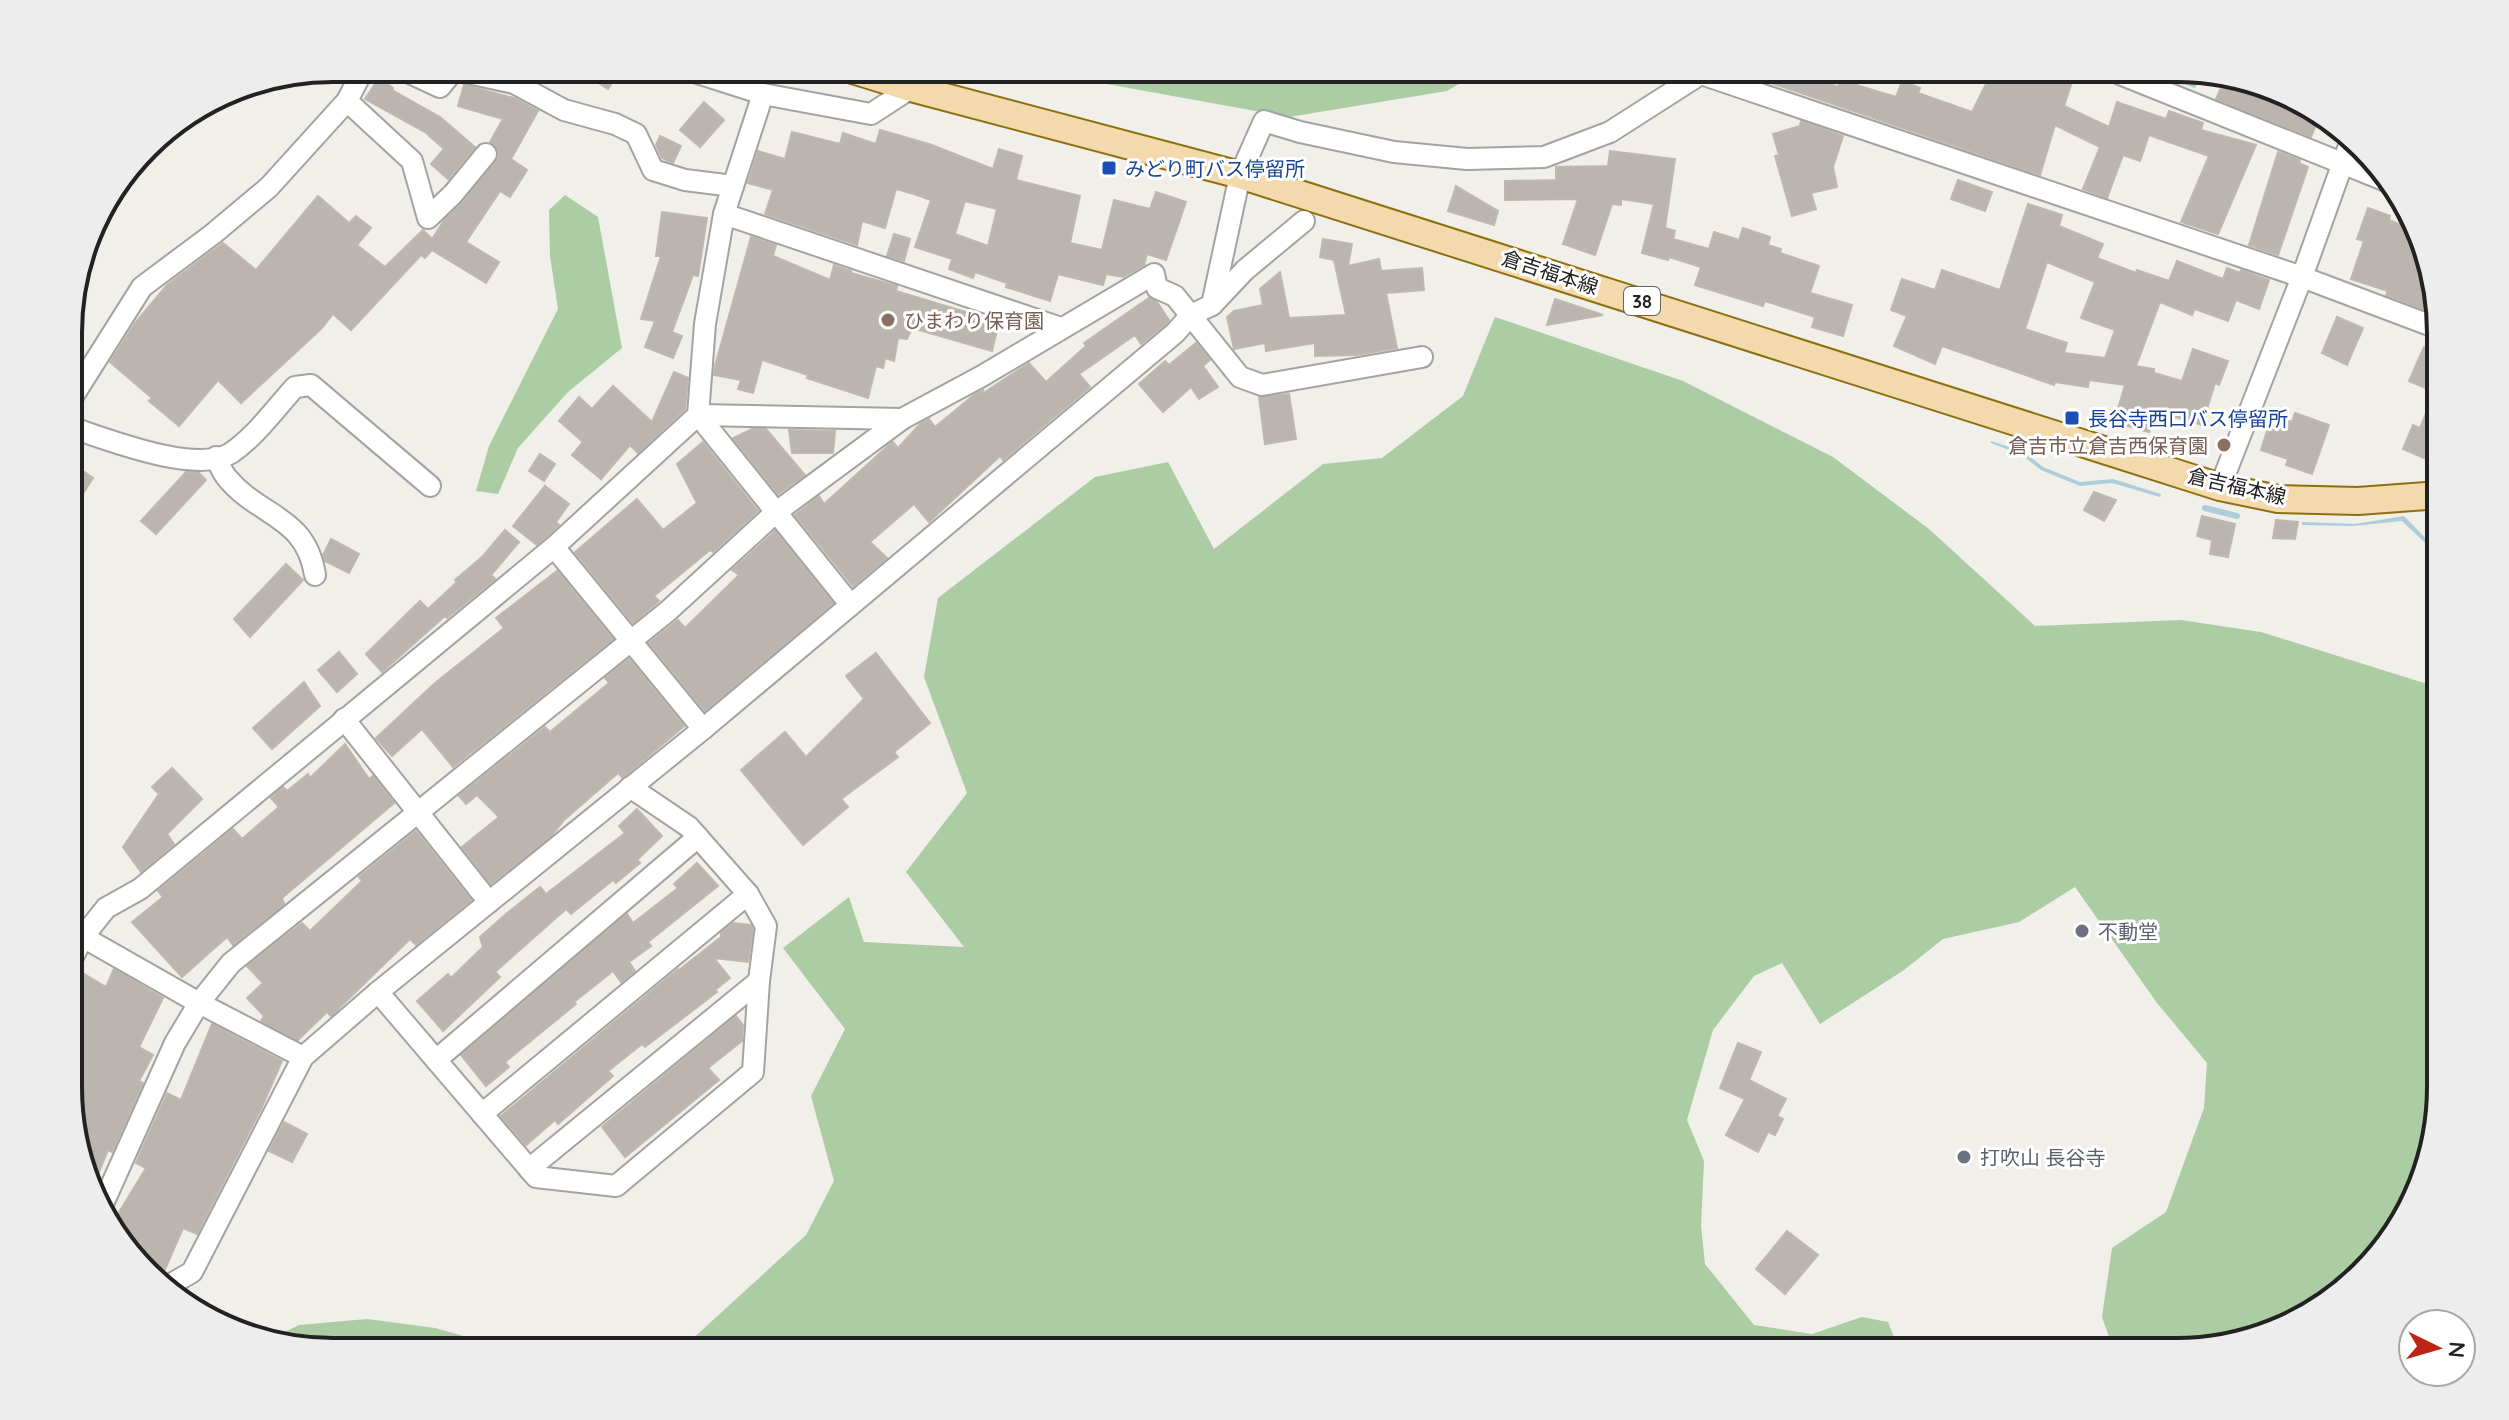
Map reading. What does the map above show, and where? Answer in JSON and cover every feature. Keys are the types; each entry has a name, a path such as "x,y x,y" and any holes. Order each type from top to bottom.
{"main road":[{"name":"倉吉福本線","path":"922,83 1240,175 2220,487 2278,499 2358,501 2426,496"}],"street":[{"path":"1212,305 1240,175 1264,121 1394,152 1467,159 1544,157 1610,132 1688,82"},
{"path":"1739,82 2302,277 2426,324"},
{"path":"2140,82 2370,175"},
{"path":"82,382 142,287 269,187 347,101 356,83"},
{"path":"514,83 564,110 615,124 636,134 653,170 685,180 733,186"},
{"path":"728,83 763,94 871,114 901,83"},
{"path":"763,94 724,214 705,324 698,415 850,604"},
{"path":"347,101 412,161 428,218 453,194 486,154"},
{"path":"2220,487 2302,277 2347,151"},
{"path":"724,214 1061,328"},
{"path":"175,1282 192,1272 303,1057 378,992 703,729 1175,333 1191,315 1212,305 1245,270 1304,221"},
{"path":"107,1195 175,1043 199,1003 231,963 668,611 775,513 902,419 982,376 1154,274 1157,288 1175,296 1240,377 1262,385 1422,357"},
{"path":"82,431 159,456 201,459 228,455 254,433 295,387 311,385 430,486"},
{"path":"303,1057 83,937 106,908 140,889 554,547 698,415 902,419"},
{"path":"216,457 225,477 238,490 283,521 296,534 311,553 315,575"},
{"path":"554,547 703,729"},
{"path":"344,719 489,902"},
{"path":"378,992 536,1177 616,1186 753,1072 766,926 748,894 689,827 630,787"},
{"path":"436,1060 698,837"},
{"path":"482,1114 748,894"},
{"path":"529,1169 759,981"}],"green space":[{"path":"1462,82 1447,91 1289,117 1099,83"},
{"path":"2180,82 2197,83 2195,88"},
{"path":"565,195 598,217 622,348 568,392 518,448 498,494 476,491 489,446 558,309 550,256 549,210"},
{"path":"1495,317 1683,381 1833,457 1929,529 2035,626 2181,620 2261,632 2426,684 2426,1103 2414,1168 2393,1212 2365,1252 2315,1296 2257,1325 2192,1337 2109,1337 2102,1317 2112,1248 2166,1212 2204,1108 2207,1063 2157,1003 2075,887 2019,922 1943,939 1904,970 1820,1024 1782,963 1754,976 1713,1030 1687,1120 1704,1161 1701,1226 1705,1264 1754,1325 1812,1334 1862,1317 1888,1322 1894,1337 694,1338 806,1235 834,1181 811,1096 845,1029 783,948 849,897 864,942 964,947 906,872 967,793 924,677 938,598 1095,477 1168,462 1214,549 1323,464 1382,458 1463,396"},
{"path":"367,1319 435,1328 470,1338 333,1338 284,1332 299,1325"}],"water":[{"path":"1991,441 2024,452 2043,467 2080,482 2113,479 2161,494 2160,497 2112,483 2080,486 2041,470 2022,455"},
{"path":"2404,516 2426,539 2426,544 2402,521 2353,526 2302,525 2302,522 2355,524"}],"building":[{"path":"1769,82 1825,82 1838,87 1839,82 1847,82 1896,97 1902,82 1905,82 1920,88 1918,93 1972,112 1987,82 2062,82 2071,85 2064,106 2109,127 2117,102 2166,119 2169,111 2203,123 2201,130 2256,145 2218,234 2181,222 2209,156 2149,135 2140,161 2123,155 2107,198 2083,189 2100,147 2055,125 2040,175"},
{"path":"376,83 386,83 392,90 440,117 475,147 448,179 431,164 444,149 425,132 365,99"},
{"path":"599,83 612,83 608,89"},
{"path":"464,85 514,98 538,111 511,159 527,170 510,197 500,191 466,242 499,262 486,283 432,250 425,258 421,255 351,330 333,314 321,329 241,403 218,380 179,426 110,362 135,323 167,285 223,243 256,270 318,196 349,223 356,216 371,228 357,245 385,267 423,230 432,239 445,219 463,202 499,157 498,149 490,142 503,119 458,106"},
{"path":"2221,87 2241,91 2272,101 2316,125 2311,137 2216,99"},
{"path":"704,102 724,120 700,147 680,130"},
{"path":"1801,121 1843,136 1833,167 1837,187 1811,193 1816,209 1792,216 1775,156 1779,155 1773,134 1800,126"},
{"path":"880,130 929,144 993,169 999,149 1022,156 1016,180 1080,196 1070,243 1102,250 1114,200 1150,209 1156,192 1186,202 1166,260 1147,254 1144,265 1123,277 1106,274 1103,285 1058,274 1050,301 1006,287 1007,283 975,272 973,278 949,269 952,259 915,247 931,200 896,189 885,228 862,221 857,245 765,214 773,190 748,183 758,151 785,159 792,132 840,144 843,133 876,144","holes":["965,201 997,209 988,246 955,234"]},
{"path":"660,136 681,146 673,163 662,158 656,145"},
{"path":"1610,151 1675,159 1665,228 1675,231 1673,239 1709,249 1714,232 1739,240 1743,228 1770,237 1768,245 1781,249 1780,253 1819,266 1810,293 1852,305 1843,336 1812,327 1815,317 1765,301 1763,306 1695,285 1701,267 1642,253 1654,204 1621,199 1621,205 1612,204 1595,255 1563,244 1578,199 1505,200 1505,181 1556,180 1556,167 1608,166"},
{"path":"2278,152 2300,160 2299,163 2308,167 2278,255 2249,245"},
{"path":"1958,180 1992,192 1985,211 1951,199"},
{"path":"1456,186 1498,211 1494,225 1448,211"},
{"path":"2028,204 2062,215 2059,226 2103,244 2097,258 2136,273 2137,270 2169,281 2177,261 2223,279 2227,268 2269,280 2259,309 2236,300 2228,321 2195,309 2192,315 2160,302 2136,366 2154,369 2154,373 2182,381 2193,349 2228,361 2219,385 2215,383 2202,425 2155,411 2149,432 2114,422 2125,385 2089,380 2088,387 2055,382 2054,385 1942,346 1935,364 1894,346 1907,316 1891,310 1902,279 1935,290 1942,270 2000,290","holes":["2047,262 2095,282 2081,318 2115,330 2105,358 2064,353 2067,343 2025,329"]},
{"path":"2368,208 2390,216 2389,220 2403,226 2414,252 2425,309 2386,295 2388,291 2351,279 2364,241 2357,239"},
{"path":"662,212 707,218 698,276 693,275 672,332 682,336 673,358 645,347 655,321 641,319 661,256 656,256"},
{"path":"894,234 910,239 904,261 887,256"},
{"path":"751,237 776,245 773,256 830,280 834,265 897,286 896,291 999,322 992,351 912,328 907,339 898,338 894,361 885,358 883,368 876,366 868,398 762,360 753,393 738,389 741,380 714,375"},
{"path":"1323,239 1352,244 1348,266 1379,259 1381,271 1422,268 1424,290 1386,293 1397,348 1357,355 1315,356 1315,343 1266,351 1265,343 1234,349 1227,317 1234,311 1263,305 1260,289 1280,272 1289,318 1346,315 1334,260 1320,257"},
{"path":"1149,298 1157,302 1169,320 1166,324 1141,344 1135,335 1079,374 1090,387 1003,460 1000,456 929,522 914,504 870,542 887,558 853,586 795,515 819,496 824,504 891,443 898,448 920,424 929,419 935,427 975,394 983,390 982,394 1029,363 1046,382 1086,346 1084,343"},
{"path":"1555,299 1603,315 1547,325"},
{"path":"2337,317 2363,328 2347,365 2322,353"},
{"path":"1196,343 1210,360 1203,366 1218,387 1199,399 1191,387 1163,412 1139,384 1165,361 1169,365"},
{"path":"2424,347 2426,348 2426,388 2409,381"},
{"path":"674,372 688,378 685,409 638,453 630,445 601,479 572,455 583,442 559,421 579,397 592,409 613,386 652,422"},
{"path":"1289,394 1296,439 1265,444 1259,397"},
{"path":"2295,413 2329,425 2312,474 2286,465 2288,459 2261,450 2272,415 2292,422"},
{"path":"2426,414 2426,459 2403,449 2413,425 2420,428"},
{"path":"752,429 766,429 805,475 778,494 733,438"},
{"path":"789,430 835,431 833,453 792,453"},
{"path":"703,442 758,511 713,552 710,550 654,596 659,601 633,623 575,552 637,499 663,530 697,503 677,464"},
{"path":"540,454 555,464 544,481 529,471"},
{"path":"82,470 93,478 82,495"},
{"path":"186,472 199,473 206,480 156,534 141,521"},
{"path":"545,486 569,504 556,522 559,525 537,545 513,526"},
{"path":"2094,492 2116,500 2104,521 2084,510"},
{"path":"2202,516 2235,524 2228,557 2210,554 2212,540 2197,536"},
{"path":"2276,520 2298,522 2295,539 2273,538"},
{"path":"505,530 519,542 491,575 495,579 447,618 445,616 382,672 366,654 420,601 428,609"},
{"path":"775,531 833,603 705,711 649,643 678,620 685,628 739,575 732,570"},
{"path":"331,539 359,554 349,573 325,561 323,555"},
{"path":"286,564 303,580 250,637 234,619"},
{"path":"557,571 613,639 453,767 422,729 392,756 376,738 435,683 504,628 496,618"},
{"path":"339,652 357,674 337,692 318,670"},
{"path":"876,653 930,723 894,752 898,757 841,799 848,807 803,845 741,770 785,732 806,757 864,699 846,676"},
{"path":"629,659 684,726 626,775 622,777 618,773 564,820 552,835 491,884 462,847 499,817 477,795 466,804 459,796 545,727 550,732 609,683 605,678"},
{"path":"304,682 320,706 272,749 253,728"},
{"path":"345,744 369,779 373,776 394,803 282,898 284,904 233,945 227,937 182,977 132,922 163,897 158,891 233,829 242,839 279,807 271,798 283,787 287,791 308,774 310,778"},
{"path":"172,768 202,799 167,834 174,844 141,872 123,847 159,794 152,787"},
{"path":"637,809 662,836 637,860 640,863 571,914 566,909 495,972 500,977 443,1031 417,1001 448,974 451,978 483,947 480,937 506,914 540,887 546,894 625,833 619,826"},
{"path":"416,831 471,900 416,945 410,939 331,1016 327,1012 298,1040 261,1021 264,1016 247,998 263,983 247,966 302,923 310,931 362,881 359,877"},
{"path":"697,863 718,886 648,942 651,946 629,962 635,971 621,982 613,971 505,1062 509,1067 486,1086 461,1055 627,914 633,923 678,888 674,884"},
{"path":"733,923 751,925 753,929 748,962 714,958 730,978 715,990 717,992 608,1071 613,1076 558,1124 555,1120 526,1145 501,1116 721,937 721,933"},
{"path":"114,969 163,998 139,1047 153,1055 139,1081 143,1083 112,1152 108,1150 98,1175 84,1120 84,974 106,987"},
{"path":"736,1016 743,1025 742,1041 708,1068 719,1080 625,1157 602,1127"},
{"path":"212,1024 282,1061 197,1234 183,1228 164,1271 144,1252 118,1215 146,1168 136,1163 167,1093 181,1100"},
{"path":"1738,1043 1761,1052 1749,1080 1786,1099 1777,1116 1783,1119 1775,1135 1768,1132 1758,1152 1726,1135 1745,1099 1720,1088"},
{"path":"284,1122 307,1134 292,1162 269,1151"},
{"path":"1787,1231 1818,1255 1785,1294 1756,1269"}],"waterway":[{"path":"2205,508 2237,516"}],"place":[{"name":"みどり町バス停留所","path":"1109,168"},
{"name":"ひまわり保育園","path":"888,320"},
{"name":"長谷寺西口バス停留所","path":"2072,418"},
{"name":"倉吉市立倉吉西保育園","path":"2224,445"},
{"name":"不動堂","path":"2082,931"},
{"name":"打吹山 長谷寺","path":"1964,1157"}]}
